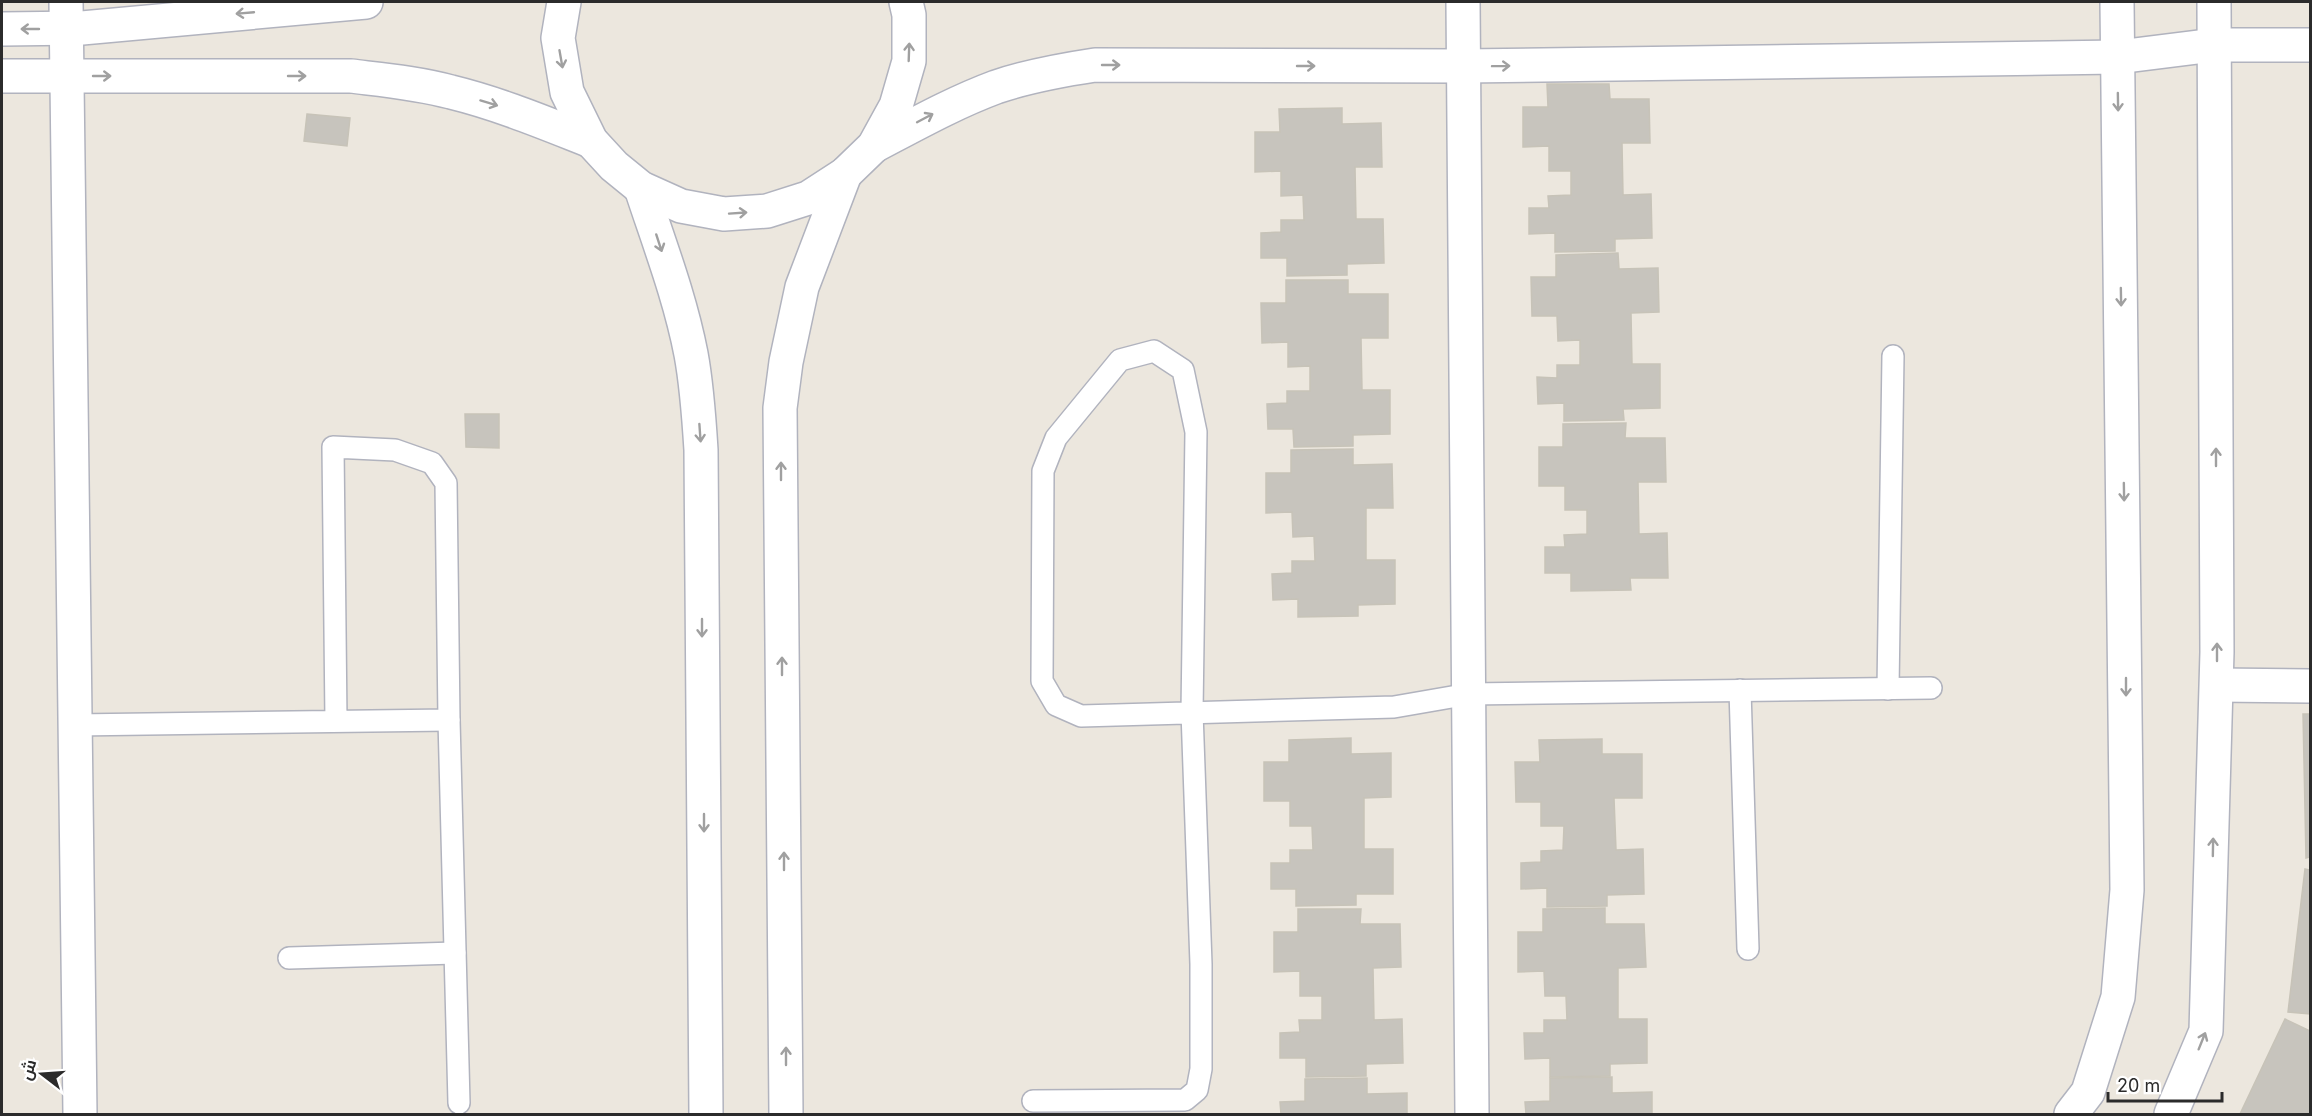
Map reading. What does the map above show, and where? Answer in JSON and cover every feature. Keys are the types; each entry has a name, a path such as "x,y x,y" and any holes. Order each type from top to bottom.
{"street":[{"path":"2,29 66,15 366,2"},
{"path":"564,2 558,38 567,92 591,141 614,166 641,188 681,206 724,214 767,211 808,198 845,174 874,146 947,107 997,87 1054,72 1095,65 1464,66 2118,57 2214,45 2310,45"},
{"path":"874,146 897,106 909,61 909,15 906,2"},
{"path":"1463,2 1472,1114"},
{"path":"2071,1114 2088,1092 2118,997 2127,890 2117,2"},
{"path":"2171,1114 2206,1031 2217,685 2214,2"},
{"path":"66,15 80,1114"},
{"path":"2,76 351,76 398,81 451,92 508,108 591,141"},
{"path":"786,1114 780,408 786,362 802,287 845,174"},
{"path":"641,188 680,307 691,355 698,402 701,474 706,1114"},
{"path":"2217,685 2310,686"}],"lane":[{"path":"1033,1101 1185,1100 1197,1090 1201,1070 1202,964 1192,712 1196,432 1184,370 1154,351 1120,360 1056,438 1043,471 1042,681 1056,705 1081,716 1192,712 1394,707 1469,694 1931,688"},
{"path":"1888,689 1893,356"},
{"path":"336,721 333,447 395,450 432,463 446,483 449,720 459,1103"},
{"path":"1740,690 1748,950"},
{"path":"75,725 449,720"},
{"path":"289,958 454,953"}],"building":[{"path":"1547,84 1609,84 1610,99 1649,99 1650,143 1622,143 1623,195 1651,194 1652,238 1615,239 1615,251 1555,252 1555,233 1529,234 1529,208 1549,208 1548,196 1571,195 1571,171 1549,171 1549,146 1523,147 1523,107 1548,107"},
{"path":"1342,108 1342,124 1381,123 1382,167 1355,167 1356,219 1383,219 1384,263 1347,264 1347,275 1287,276 1287,258 1261,258 1261,233 1281,232 1281,220 1304,220 1303,195 1281,196 1281,171 1255,172 1255,132 1280,132 1279,109"},
{"path":"307,114 350,118 347,146 304,141"},
{"path":"1618,253 1619,269 1658,268 1659,312 1631,313 1632,364 1660,364 1660,408 1623,409 1624,420 1564,421 1564,403 1538,404 1537,377 1557,378 1557,365 1580,365 1580,340 1558,341 1557,316 1532,316 1531,277 1556,277 1556,255"},
{"path":"1286,280 1348,280 1348,294 1388,294 1388,338 1361,338 1362,390 1390,390 1390,434 1353,435 1353,446 1294,447 1293,429 1268,429 1267,404 1287,403 1287,391 1310,391 1310,366 1288,367 1288,342 1262,343 1261,303 1286,303"},
{"path":"465,414 499,414 499,448 466,447"},
{"path":"1626,423 1625,438 1665,438 1666,482 1638,482 1639,534 1667,533 1668,578 1630,578 1631,590 1571,591 1571,573 1545,573 1545,547 1565,547 1564,535 1587,534 1587,510 1565,510 1565,486 1539,486 1539,447 1563,447 1563,424"},
{"path":"1353,449 1353,465 1392,464 1393,508 1366,508 1366,560 1395,560 1395,604 1358,605 1358,616 1298,617 1298,599 1273,600 1272,574 1292,573 1292,561 1315,561 1314,536 1293,537 1292,512 1266,513 1266,473 1291,473 1291,450"},
{"path":"2303,714 2310,714 2310,857 2306,858"},
{"path":"1351,738 1351,754 1391,753 1391,797 1364,798 1364,849 1393,849 1393,894 1356,894 1356,905 1296,906 1296,889 1271,889 1271,863 1290,863 1290,850 1313,850 1312,826 1290,826 1290,801 1264,801 1264,762 1289,762 1289,740"},
{"path":"1602,739 1602,754 1642,754 1642,798 1614,798 1616,850 1643,849 1644,894 1607,895 1607,906 1547,907 1547,888 1521,889 1521,863 1541,862 1541,851 1563,850 1564,826 1541,826 1541,802 1516,802 1515,762 1540,762 1539,740"},
{"path":"2305,869 2310,870 2310,1014 2288,1012"},
{"path":"1605,908 1605,924 1644,924 1646,967 1618,968 1618,1019 1647,1019 1647,1063 1610,1064 1610,1076 1550,1077 1550,1058 1525,1059 1524,1033 1544,1033 1544,1020 1567,1020 1566,996 1545,996 1544,971 1518,972 1518,932 1543,932 1543,909"},
{"path":"1298,909 1361,909 1360,924 1400,924 1401,967 1373,968 1374,1020 1402,1019 1403,1063 1366,1064 1366,1076 1306,1077 1306,1058 1280,1058 1280,1033 1300,1032 1299,1020 1322,1020 1322,996 1300,996 1300,971 1274,972 1274,932 1298,932"},
{"path":"2285,1019 2310,1031 2310,1114 2240,1114"},
{"path":"1612,1077 1612,1093 1652,1092 1652,1114 1526,1114 1525,1102 1550,1101 1550,1078"},
{"path":"1367,1078 1367,1094 1407,1093 1407,1114 1281,1114 1280,1102 1305,1101 1305,1079"}]}
